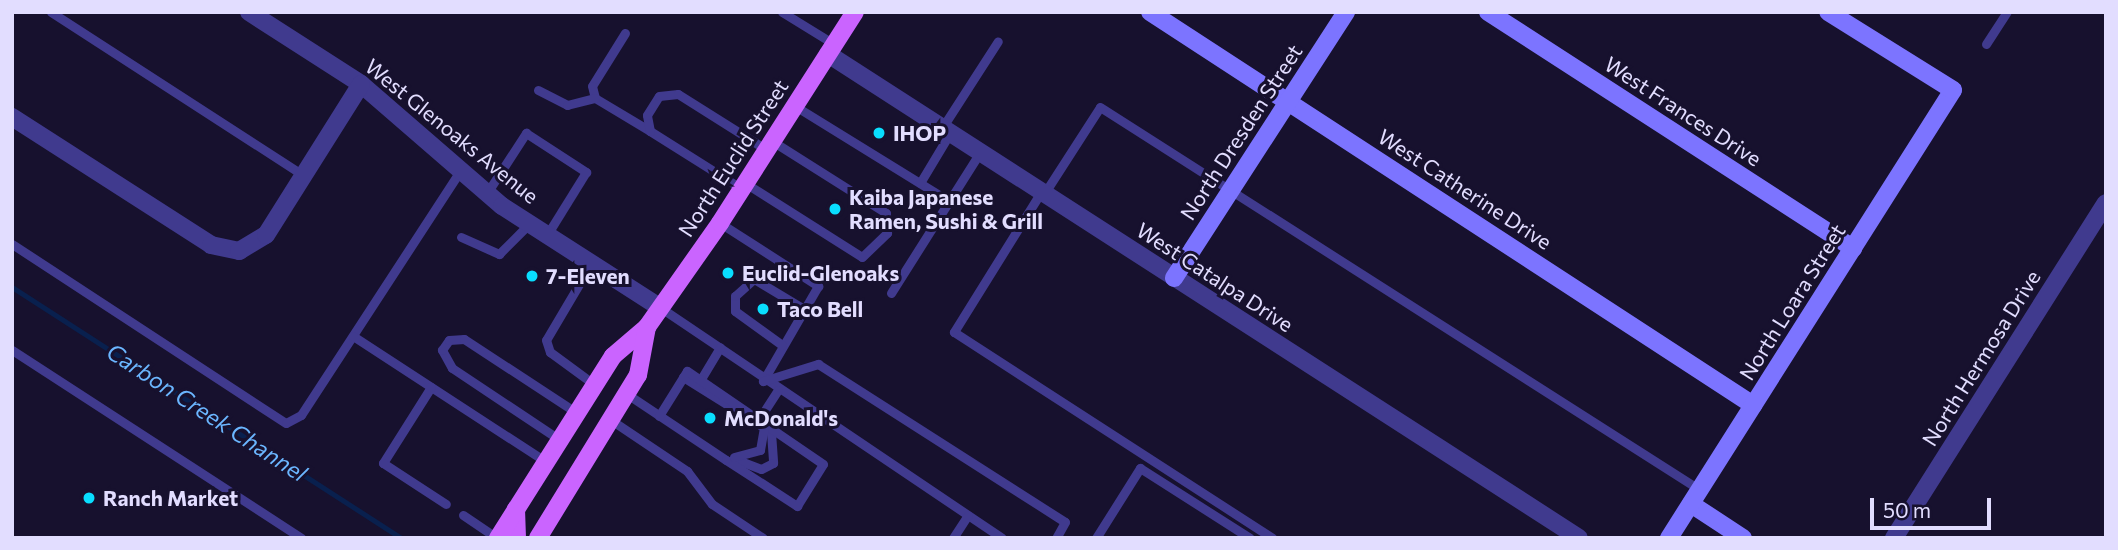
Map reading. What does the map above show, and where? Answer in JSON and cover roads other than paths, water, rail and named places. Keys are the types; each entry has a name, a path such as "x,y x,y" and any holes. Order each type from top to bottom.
{"main road":[{"name":"North Euclid Street","path":"498,538 613,356 647,327 661,308 720,223 855,12"},
{"name":"North Euclid Street","path":"538,538 638,375 647,327"},
{"path":"516,509 517,538"}],"street":[{"name":"West Catherine Drive","path":"1150,12 1753,405"},
{"name":"North Dresden Street","path":"1174,278 1346,12"},
{"name":"West Frances Drive","path":"1488,12 1853,248"},
{"name":"North Loara Street","path":"1669,538 1954,90 1828,12"},
{"name":"West Glenoaks Avenue","path":"256,14 361,84 487,193 529,224 661,308"},
{"name":"West Catalpa Drive","path":"831,49 946,130 1579,538"},
{"path":"12,117 211,245 239,251 266,235 361,84"},
{"name":"North Hermosa Drive","path":"1894,538 2106,203"},
{"path":"1695,497 1743,538"}],"lane":[{"path":"51,12 303,175"},
{"path":"782,12 831,49"},
{"path":"1986,44 2007,12"},
{"path":"625,33 592,86 595,98 650,131 744,186 862,257 887,233 886,212 678,94 659,96 647,115 650,131"},
{"path":"920,183 946,130 998,41"},
{"path":"538,90 567,105 595,98"},
{"path":"795,106 949,201"},
{"path":"1272,538 954,332 1100,107 1695,497"},
{"path":"487,193 526,133 586,172 547,235"},
{"path":"891,293 980,152"},
{"path":"12,244 286,423 301,415 460,170"},
{"path":"720,223 818,286 763,381"},
{"path":"461,237 499,254 529,224"},
{"path":"591,264 545,340 550,352 595,385"},
{"path":"782,345 735,311 735,296 754,279 804,309"},
{"path":"661,308 720,347 763,381 1002,538"},
{"path":"353,336 546,462"},
{"path":"560,440 452,368 442,351 449,340 464,339 577,413"},
{"path":"701,379 720,347"},
{"path":"12,350 300,538"},
{"path":"763,381 818,364 1065,522 1056,538"},
{"path":"626,394 659,416 691,437 797,506 823,464 687,371 659,416"},
{"path":"683,377 762,421 777,452 773,463 761,469 691,437"},
{"path":"431,387 383,463 446,504"},
{"path":"732,457 760,450 762,421 778,390"},
{"path":"611,420 687,471 712,504 763,538"},
{"path":"1097,538 1140,468 1250,538"},
{"path":"463,515 498,538"},
{"path":"953,538 968,515"}],"waterway":[{"name":"Carbon Creek Channel","path":"12,287 402,538"}],"place":[{"name":"IHOP","path":"879,133"},
{"name":"Kaiba Japanese Ramen, Sushi & Grill","path":"835,209"},
{"name":"Euclid-Glenoaks","path":"728,273"},
{"name":"7-Eleven","path":"532,276"},
{"name":"Taco Bell","path":"763,309"},
{"name":"McDonald's","path":"710,418"},
{"name":"Ranch Market","path":"89,498"}]}
